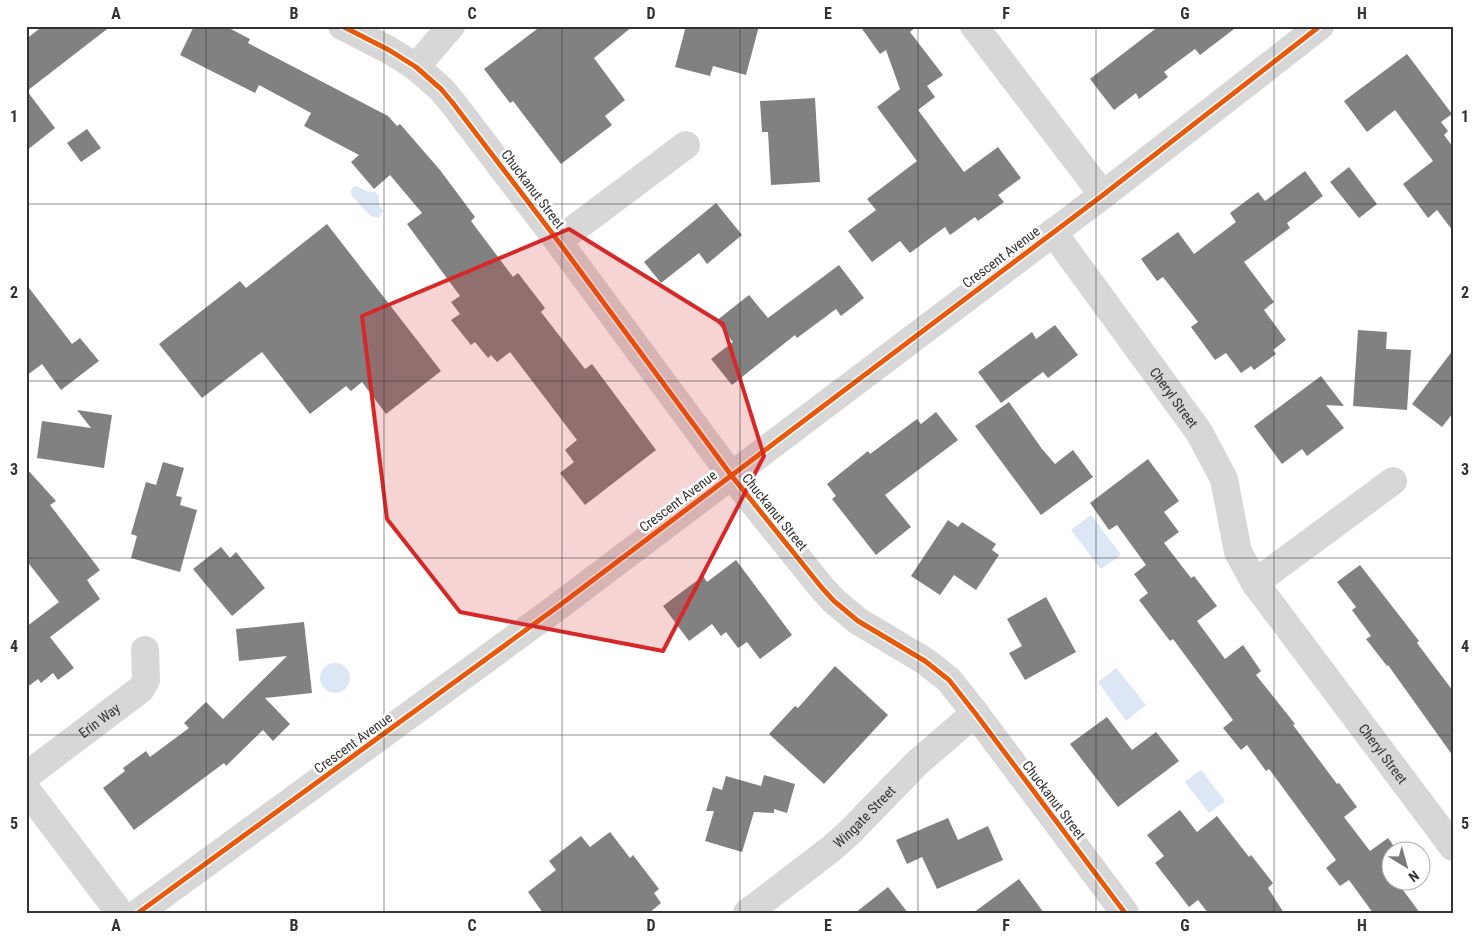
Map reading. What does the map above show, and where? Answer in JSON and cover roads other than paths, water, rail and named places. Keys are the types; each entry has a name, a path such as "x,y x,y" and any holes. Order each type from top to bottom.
{"street":[{"name":"Chuckanut Street","path":"342,26 389,50 416,67 441,89 558,241 731,475 822,588 858,621 938,670 949,680 1125,913"},
{"path":"416,67 451,26"},
{"path":"974,26 1103,195"},
{"name":"Crescent Avenue","path":"138,913 556,608 1103,195 1320,26"},
{"name":"Chuckanut Street","path":"558,241 686,145"},
{"name":"Cheryl Street","path":"1053,232 1199,432 1224,479 1238,552 1255,583 1448,830"},
{"path":"1255,583 1393,481"},
{"name":"Erin Way","path":"26,776 141,689 146,680 145,650"},
{"name":"Wingate Street","path":"747,913 831,849 916,764 975,713"},
{"path":"26,789 120,913"}]}
